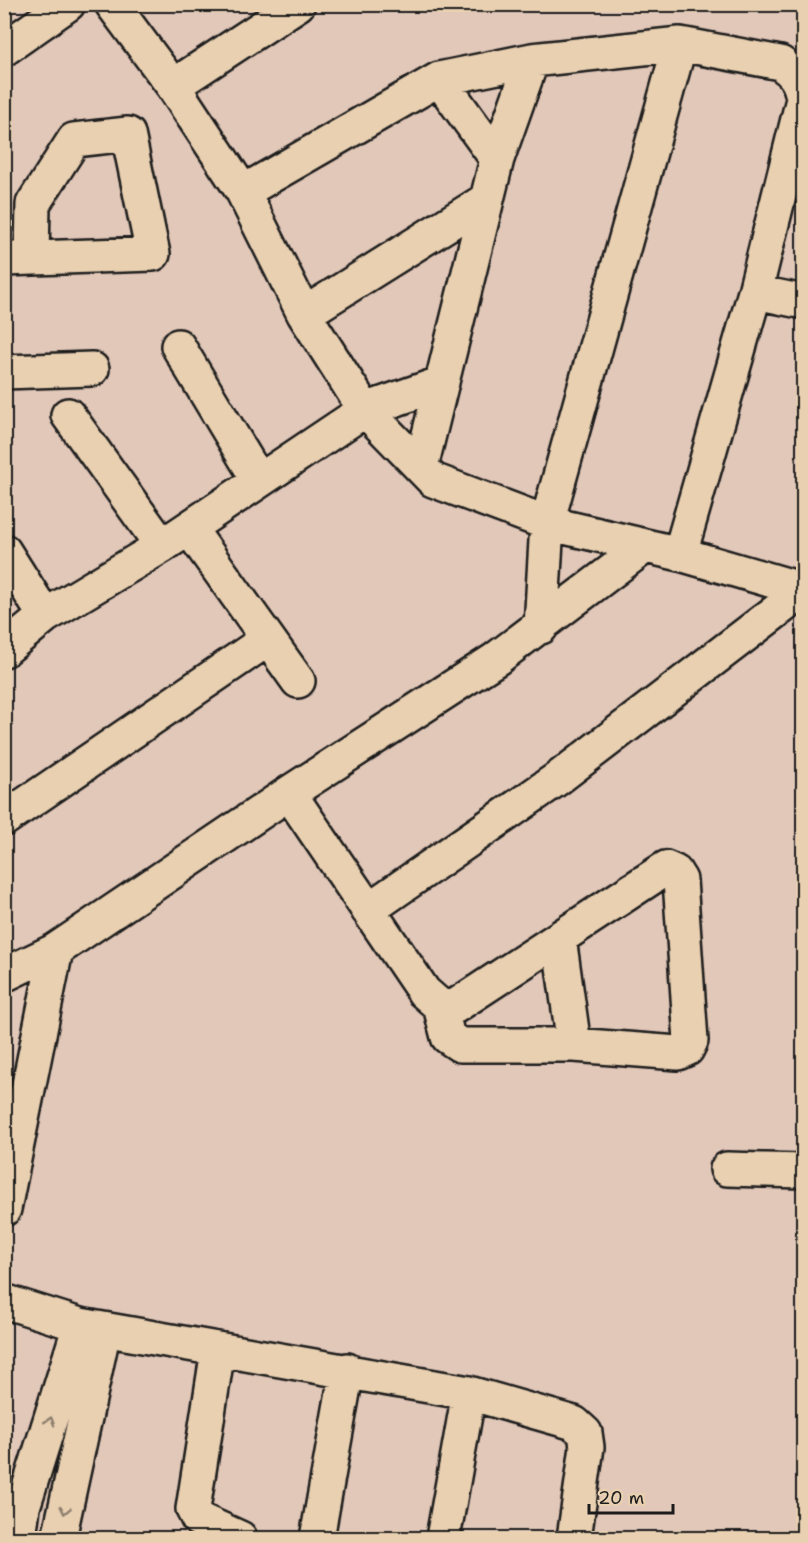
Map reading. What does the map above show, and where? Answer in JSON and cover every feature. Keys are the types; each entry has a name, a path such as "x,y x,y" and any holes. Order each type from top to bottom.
{"street":[{"path":"4,49 68,4"},
{"path":"112,4 173,86 243,192 304,315 365,410 433,480 547,523 680,554 803,590"},
{"path":"173,86 298,4"},
{"path":"243,192 439,79 532,60 680,44 780,63 794,74 800,84 803,99 755,292 680,554"},
{"path":"541,627 547,523 680,44"},
{"path":"421,467 497,159 532,60"},
{"path":"439,79 497,159"},
{"path":"128,134 153,254 18,259 33,204 74,141 128,134"},
{"path":"304,315 486,200"},
{"path":"755,292 804,302"},
{"path":"178,346 259,481"},
{"path":"4,372 92,369"},
{"path":"4,650 45,616 162,546 365,410 442,383"},
{"path":"68,415 162,546"},
{"path":"189,528 298,681"},
{"path":"4,975 56,950 541,627 645,546"},
{"path":"4,551 45,616"},
{"path":"368,910 557,778 803,590"},
{"path":"4,819 268,639"},
{"path":"289,793 424,992 440,1006 448,1037 460,1045 574,1045 678,1053 687,1049 691,1041 680,880 675,872 666,868 454,1007 440,1006"},
{"path":"559,938 574,1045"},
{"path":"4,1209 56,950"},
{"path":"727,1170 804,1171"},
{"path":"4,1301 92,1327 469,1393 574,1423 585,1433 587,1447 574,1539"},
{"path":"19,1539 23,1507 39,1457 92,1327"},
{"path":"59,1539 75,1466 92,1327"},
{"path":"218,1350 193,1509 198,1519 240,1539"},
{"path":"317,1539 347,1370"},
{"path":"443,1539 469,1393"},
{"path":"39,1457 75,1466"}]}
